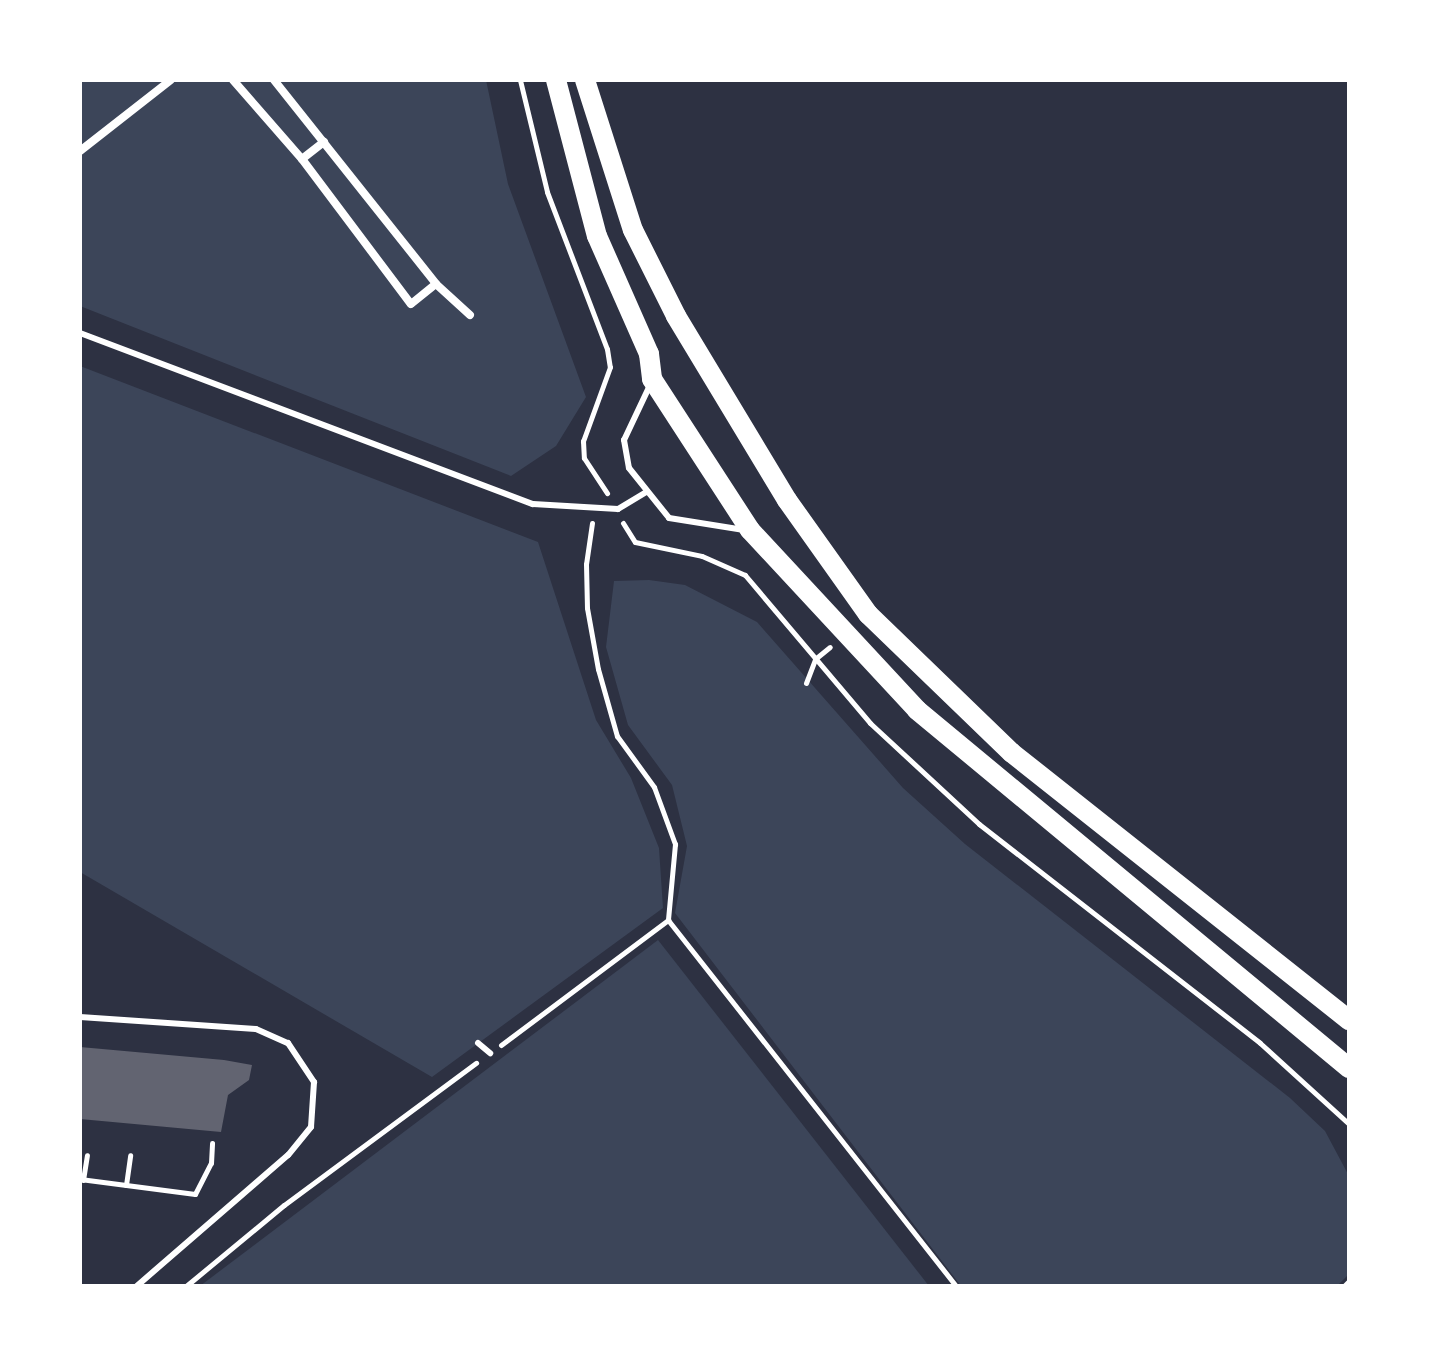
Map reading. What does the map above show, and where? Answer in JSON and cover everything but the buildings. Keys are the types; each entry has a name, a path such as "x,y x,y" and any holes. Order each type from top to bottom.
{"main road":[{"path":"556,80 597,236 649,354 652,379 750,530 917,710 1349,1068"},
{"path":"585,80 633,230 676,316 787,500 868,614 1012,753 1349,1020"}],"street":[{"path":"80,151 171,80"},
{"path":"233,80 302,159 411,304 436,284"},
{"path":"274,80 436,284 470,315"},
{"path":"302,159 324,142"}],"lane":[{"path":"80,333 533,504 594,510 618,509 646,492"},
{"path":"652,379 624,440 625,458 646,492 661,512 683,524 750,530"},
{"path":"80,1017 256,1029 288,1043 314,1082 311,1127 288,1155 137,1286"},
{"path":"478,1043 490,1053"}],"path":[{"path":"594,510 586,564 587,608 617,736 654,787 675,844 668,920 956,1286"},
{"path":"186,1286 284,1205 668,920"},
{"path":"87,1155 82,1179 195,1194 211,1163 212,1143"},
{"path":"126,1185 130,1155"},
{"path":"1344,1286 1349,1281"}],"shaded area":[{"path":"80,80 486,80 508,184 586,397 556,446 511,476 80,306"},
{"path":"80,366 538,542 596,720 631,778 659,848 663,908 432,1077 80,872"},
{"path":"649,580 685,585 757,622 903,788 965,844 1290,1098 1325,1131 1349,1176 1349,1274 1337,1286 961,1286 675,913 687,846 672,785 628,725 606,647 614,581"},
{"path":"658,940 929,1286 200,1286"}]}
